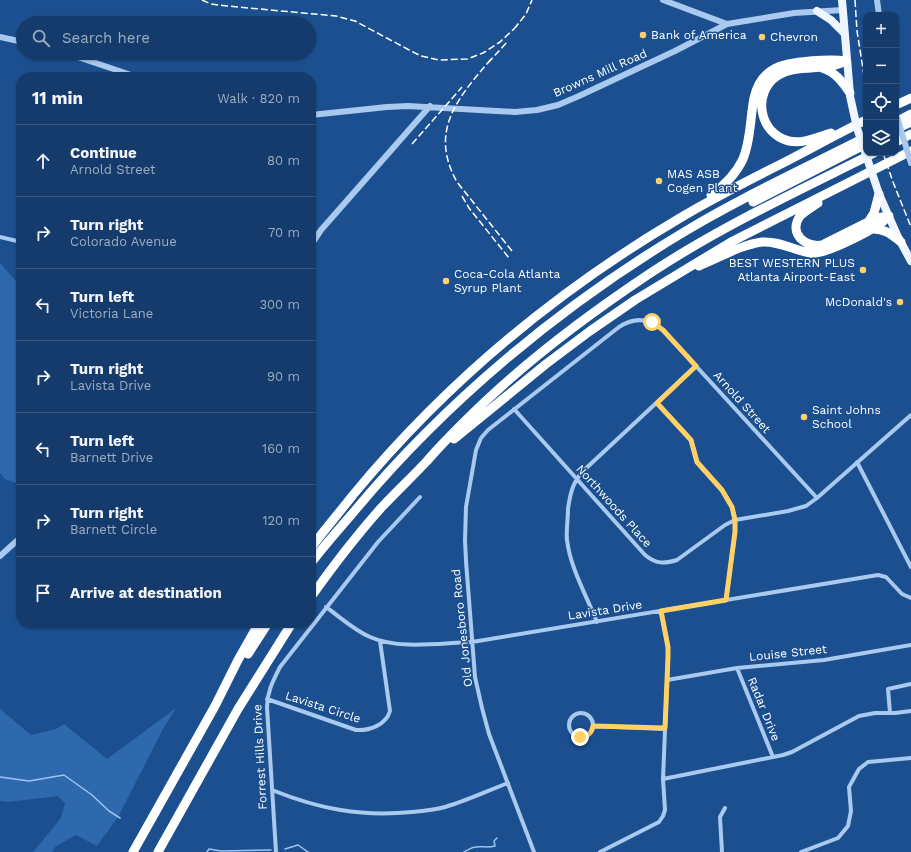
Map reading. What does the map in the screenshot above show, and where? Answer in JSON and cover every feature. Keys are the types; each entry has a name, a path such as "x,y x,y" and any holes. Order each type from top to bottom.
{"highway":[{"path":"316,542 393,449 446,395 492,353 544,310 582,282 681,217 724,185 738,168 747,146 756,92 764,77 770,71 783,64 792,62 832,59 846,61"},
{"path":"846,61 833,66 786,71 775,77 770,82 763,96 762,104 764,119 771,131 783,139 799,142 817,138 863,121"},
{"path":"820,67 834,73 842,81 850,94"},
{"path":"899,104 911,98"},
{"path":"899,120 911,114"},
{"path":"681,217 863,121"},
{"path":"899,128 911,122"},
{"path":"899,140 911,134"},
{"path":"316,557 366,496 398,461 461,399 514,353 594,291 684,232 863,139"},
{"path":"514,353 528,349 566,319 620,280 686,238 724,216 863,146"},
{"path":"425,462 562,351 635,300 731,242 911,151"},
{"path":"316,590 380,509 461,424 500,388 550,346 601,307 651,273 712,237 794,193 868,156"},
{"path":"858,177 804,213 798,221 797,233 803,241 817,246 870,225 883,230 901,242"},
{"path":"870,225 879,194"},
{"path":"665,282 753,244 764,242 781,244 815,254 830,249 870,225 876,218 889,216"},
{"path":"133,852 215,706 256,628"},
{"path":"215,706 265,628"},
{"path":"158,852 238,709 289,628"}],"main road":[{"path":"842,0 846,61 850,94 857,128 879,194 911,261"},
{"path":"817,11 832,20 844,34"}],"street":[{"path":"664,0 727,24"},
{"path":"877,0 879,12"},
{"name":"Browns Mill Road","path":"316,114 387,107 430,106 515,112 537,110 579,96 676,51 727,24 794,13 842,10"},
{"path":"0,37 16,40"},
{"path":"87,60 122,72"},
{"path":"316,238 430,106"},
{"path":"898,120 911,163"},
{"path":"0,237 16,241"},
{"name":"Arnold Street","path":"514,409 619,327 632,320 645,320 658,326 817,498"},
{"path":"597,622 578,576 567,541 572,487 577,479 696,366"},
{"path":"657,403 691,440 697,462 727,496 732,507 735,520 735,532 726,600"},
{"name":"Northwoods Place","path":"514,409 645,556 658,563 667,563 677,560 725,525 735,520"},
{"name":"Old Jonesboro Road","path":"514,409 488,430 481,438 476,450 466,507 465,540 475,677 489,734 534,852"},
{"path":"735,520 788,511 806,506 911,415"},
{"path":"857,462 911,567"},
{"name":"Forrest Hills Drive","path":"316,620 378,542 420,497"},
{"path":"0,556 16,542"},
{"name":"Lavista Drive","path":"326,607 360,631 380,641 405,644 472,642 878,575 886,577 902,594 911,598"},
{"path":"600,852 659,822 665,810 663,779 668,647 661,611"},
{"name":"Forrest Hills Drive","path":"276,852 267,698 271,684 280,668 310,628"},
{"name":"Lavista Circle","path":"267,698 356,730 365,731 373,728 386,719 390,711 380,641"},
{"name":"Louise Street","path":"667,680 737,668 824,660 911,644"},
{"name":"Radar Drive","path":"737,668 773,757"},
{"path":"890,713 888,689 911,684"},
{"path":"663,779 792,752 856,718 867,714 911,711"},
{"path":"581,713 591,718 593,726 587,736 580,737 572,734 569,723 573,716 581,713"},
{"path":"593,726 665,728"},
{"path":"801,852 838,838 848,826 851,811 849,787 859,769 868,762 911,758"},
{"path":"272,790 297,800 328,808 359,813 391,814 444,807 508,783"},
{"path":"722,852 720,817 725,808"}],"shaded area":[{"path":"0,263 16,281 16,483 5,479 0,473"},
{"path":"176,708 163,729 118,817 97,846 76,835 56,846 52,852 33,852 61,818 65,803 58,796 8,802 0,801 0,709 31,735 56,729 64,724 107,759"}],"waterway":[{"path":"0,777 29,781 64,775 120,818"},
{"path":"464,852 474,847 495,846 494,841 497,838"},
{"path":"285,849 298,845 308,852"},
{"path":"207,852 209,849 221,851 271,850"}],"railway":[{"path":"202,0 211,4 227,6 336,16 355,21 421,56 439,60 467,59 483,53 500,42 517,26"},
{"path":"514,29 526,14 532,0"},
{"path":"855,0 857,31 865,84"},
{"path":"488,63 508,41"},
{"path":"491,59 468,87 451,115 447,130 446,146 449,163 457,182 512,251"},
{"path":"412,144 462,87"},
{"path":"884,156 911,227"},
{"path":"462,196 469,208 509,258"}],"place":[{"name":"Bank of America","path":"643,35"},
{"name":"Chevron","path":"762,37"},
{"name":"MAS ASB Cogen Plant","path":"659,181"},
{"name":"BEST WESTERN PLUS Atlanta Airport-East","path":"863,270"},
{"name":"Coca-Cola Atlanta Syrup Plant","path":"446,281"},
{"name":"McDonald's","path":"900,302"},
{"name":"Saint Johns School","path":"804,417"}],"route":[{"path":"580,737 587,736 592,730 593,726 665,728 668,647 661,611 726,600 735,532 735,520 732,507 727,496 697,462 691,440 657,403 696,366 663,330 652,322"}]}
